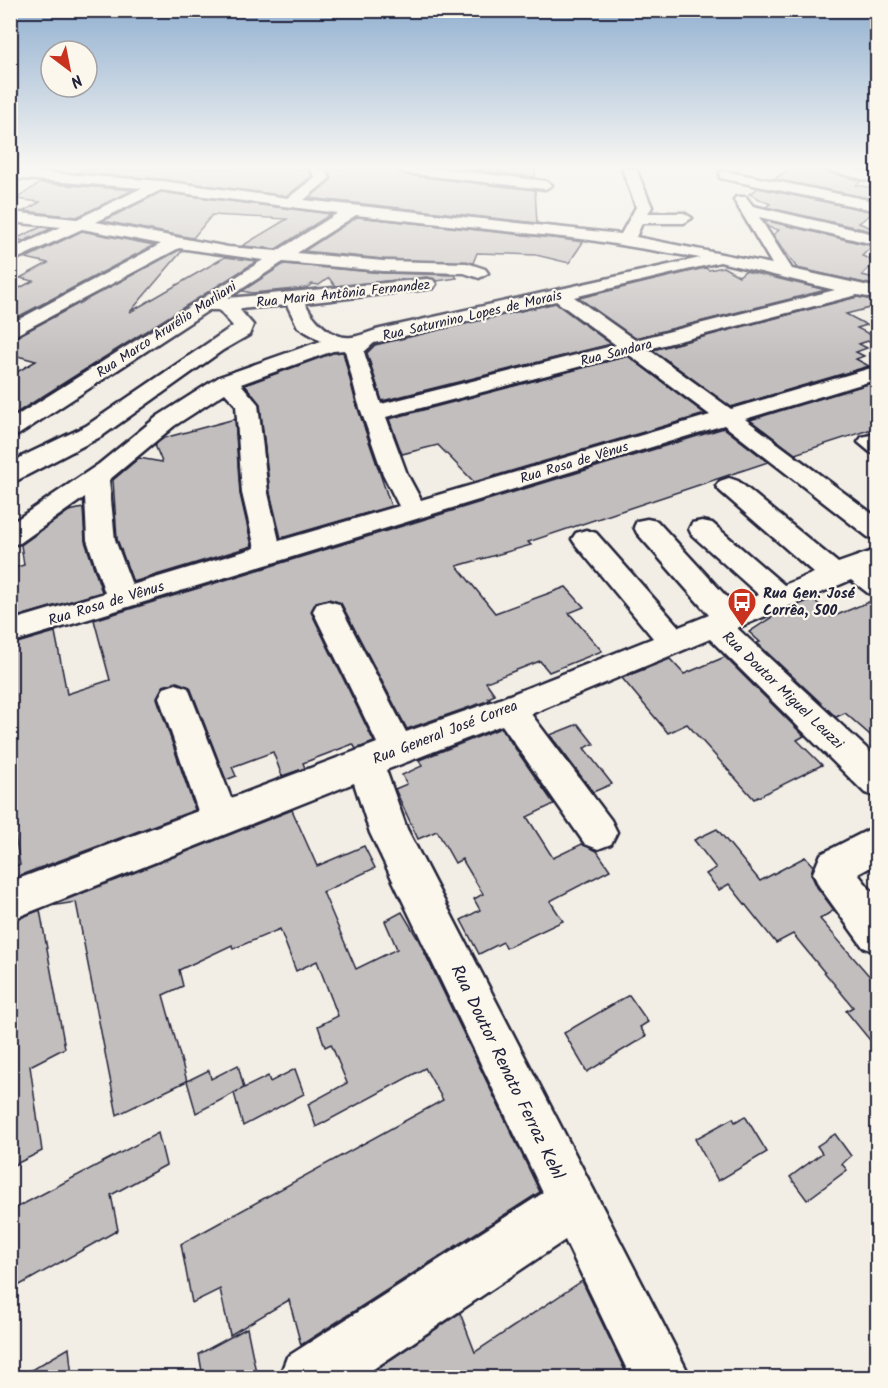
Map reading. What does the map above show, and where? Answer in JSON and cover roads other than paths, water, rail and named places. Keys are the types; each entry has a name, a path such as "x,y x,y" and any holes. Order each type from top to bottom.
{"street":[{"path":"10,256 59,234"},
{"path":"129,234 228,252 280,256"},
{"name":"Rua Marco Arurélio Marliani","path":"10,430 216,305 280,256 315,234"},
{"path":"607,234 878,294"},
{"path":"627,240 629,234"},
{"path":"762,234 786,273"},
{"path":"851,234 878,240"},
{"path":"10,332 175,243"},
{"name":"Rua Maria Antônia Fernandez","path":"216,305 436,283 479,273 467,268 383,266 280,256"},
{"name":"Rua Saturnino Lopes de Morais","path":"227,382 265,366 349,343 724,258"},
{"name":"Rua Sandara","path":"374,413 857,290"},
{"path":"559,295 727,417 878,531"},
{"path":"294,299 305,323 349,343 395,474 413,509"},
{"path":"10,477 26,464 94,431 216,346 242,331 243,325 216,305"},
{"name":"Rua Rosa de Vênus","path":"10,633 413,509 878,372"},
{"path":"10,537 96,478 166,420 227,382 247,404 255,493 266,543 271,553"},
{"path":"10,407 35,414"},
{"path":"96,478 101,540 122,599"},
{"path":"729,486 861,572"},
{"name":"Rua Doutor Miguel Leuzzi","path":"647,527 672,552 721,621 878,782"},
{"path":"702,529 779,597"},
{"path":"586,539 673,641"},
{"name":"Rua General José Correa","path":"14,891 220,820 381,756 509,709 779,597 861,572"},
{"name":"Rua Doutor Renato Ferraz Kehl","path":"328,611 381,756 389,833 573,1204 662,1377"},
{"path":"176,697 220,820"},
{"path":"509,709 598,832"},
{"path":"878,842 835,867 833,873 878,933"},
{"path":"308,1377 573,1204"}],"place":[{"name":"Rua Gen. José Corrêa, 500","path":"742,628"}]}
